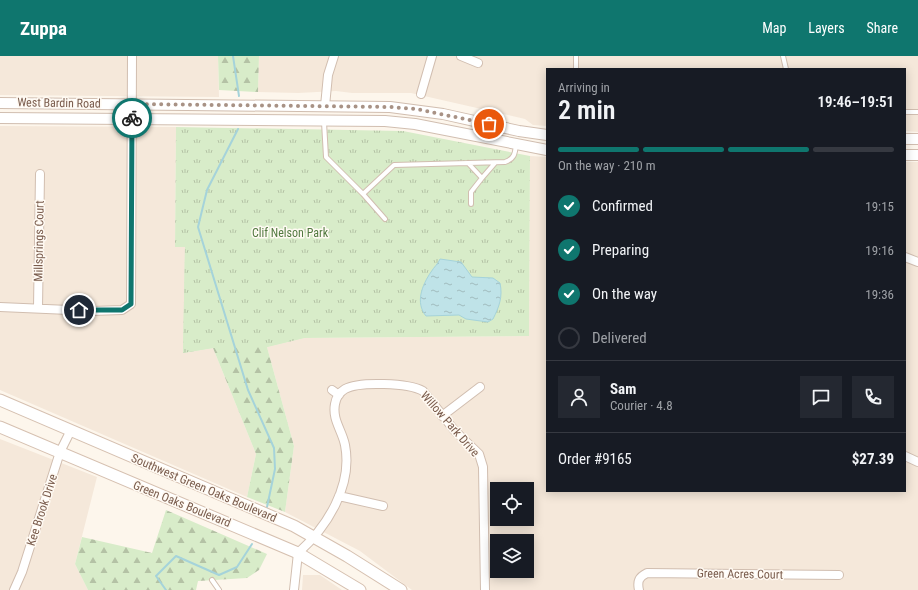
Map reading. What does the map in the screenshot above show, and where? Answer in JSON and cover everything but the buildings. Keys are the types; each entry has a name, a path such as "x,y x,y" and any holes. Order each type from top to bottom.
{"main road":[{"name":"Southwest Green Oaks Boulevard","path":"0,400 280,520 385,578 401,590"},
{"name":"Green Oaks Boulevard","path":"0,427 298,552 360,590"}],"street":[{"path":"0,307 92,311 122,310 131,304 132,56"},
{"path":"325,106 328,75 334,56"},
{"path":"421,94 432,56"},
{"path":"461,56 478,63"},
{"name":"West Bardin Road","path":"0,103 325,106 416,109 519,131 546,135"},
{"path":"307,106 319,115 324,122 332,112 344,107"},
{"name":"West Bardin Road","path":"0,118 132,118 324,122 385,121 415,124 546,150"},
{"path":"516,145 519,131"},
{"path":"906,138 918,139"},
{"path":"906,155 918,155"},
{"name":"Millsprings Court","path":"38,308 40,174"},
{"path":"906,258 918,262"},
{"name":"Willow Park Drive","path":"339,496 346,462 345,444 336,423 334,412 335,392 355,386 395,385 416,387 423,391 455,431 479,454 483,467 485,590"},
{"path":"442,416 480,387"},
{"name":"Kee Brook Drive","path":"18,588 60,452 71,430"},
{"path":"906,456 918,462"},
{"path":"294,590 298,552 315,538 335,508 339,496 383,506"},
{"name":"Green Acres Court","path":"639,590 638,581 647,573 839,575"}],"lane":[{"path":"576,56 576,68"},
{"path":"783,56 786,68"},
{"path":"906,112 918,112"},
{"path":"324,122 326,156 385,219"},
{"path":"363,194 394,165 495,162 511,160 514,156 516,145"},
{"path":"471,204 472,192 495,162"},
{"path":"468,163 482,178"},
{"path":"212,580 219,590"}],"shaded area":[{"path":"0,56 218,56 219,97 0,95"},
{"path":"259,56 918,56 918,132 906,131 906,68 546,68 546,126 533,125 525,119 411,93 352,93 336,91 298,93 258,92"},
{"path":"0,126 176,127 175,246 185,247 184,353 213,348 256,454 247,497 0,390"},
{"path":"530,156 546,157 546,492 906,492 906,162 918,162 918,590 412,590 360,551 285,512 294,446 267,347 304,338 529,336"},
{"path":"0,439 97,477 75,564 88,590 0,590"},
{"path":"303,575 320,575 342,590 302,590"}],"green space":[{"path":"218,56 259,56 258,92 219,90"},
{"name":"Clif Nelson Park","path":"176,127 403,131 530,156 529,336 304,338 267,347 213,348 183,353 185,247 175,247"},
{"path":"185,247 304,338 267,347 294,446 285,512 247,497 256,454 213,348 183,353"},
{"path":"166,510 267,554 259,570 247,578 198,581 196,590 88,590 75,564 82,537 152,553"}],"water":[{"path":"440,259 461,262 472,277 493,278 500,283 500,302 493,319 488,322 466,319 459,315 426,316 421,305 421,294 428,277"}],"waterway":[{"path":"233,56 239,96"},
{"path":"238,129 207,190 198,227 248,390 274,448 275,469 267,507"},
{"path":"166,590 156,576 176,556 219,575 237,567 252,544"}],"way so far":[{"path":"132,118 132,104 390,107 416,109 489,124"}],"route":[{"path":"79,310 122,310 131,304 132,118"}]}
